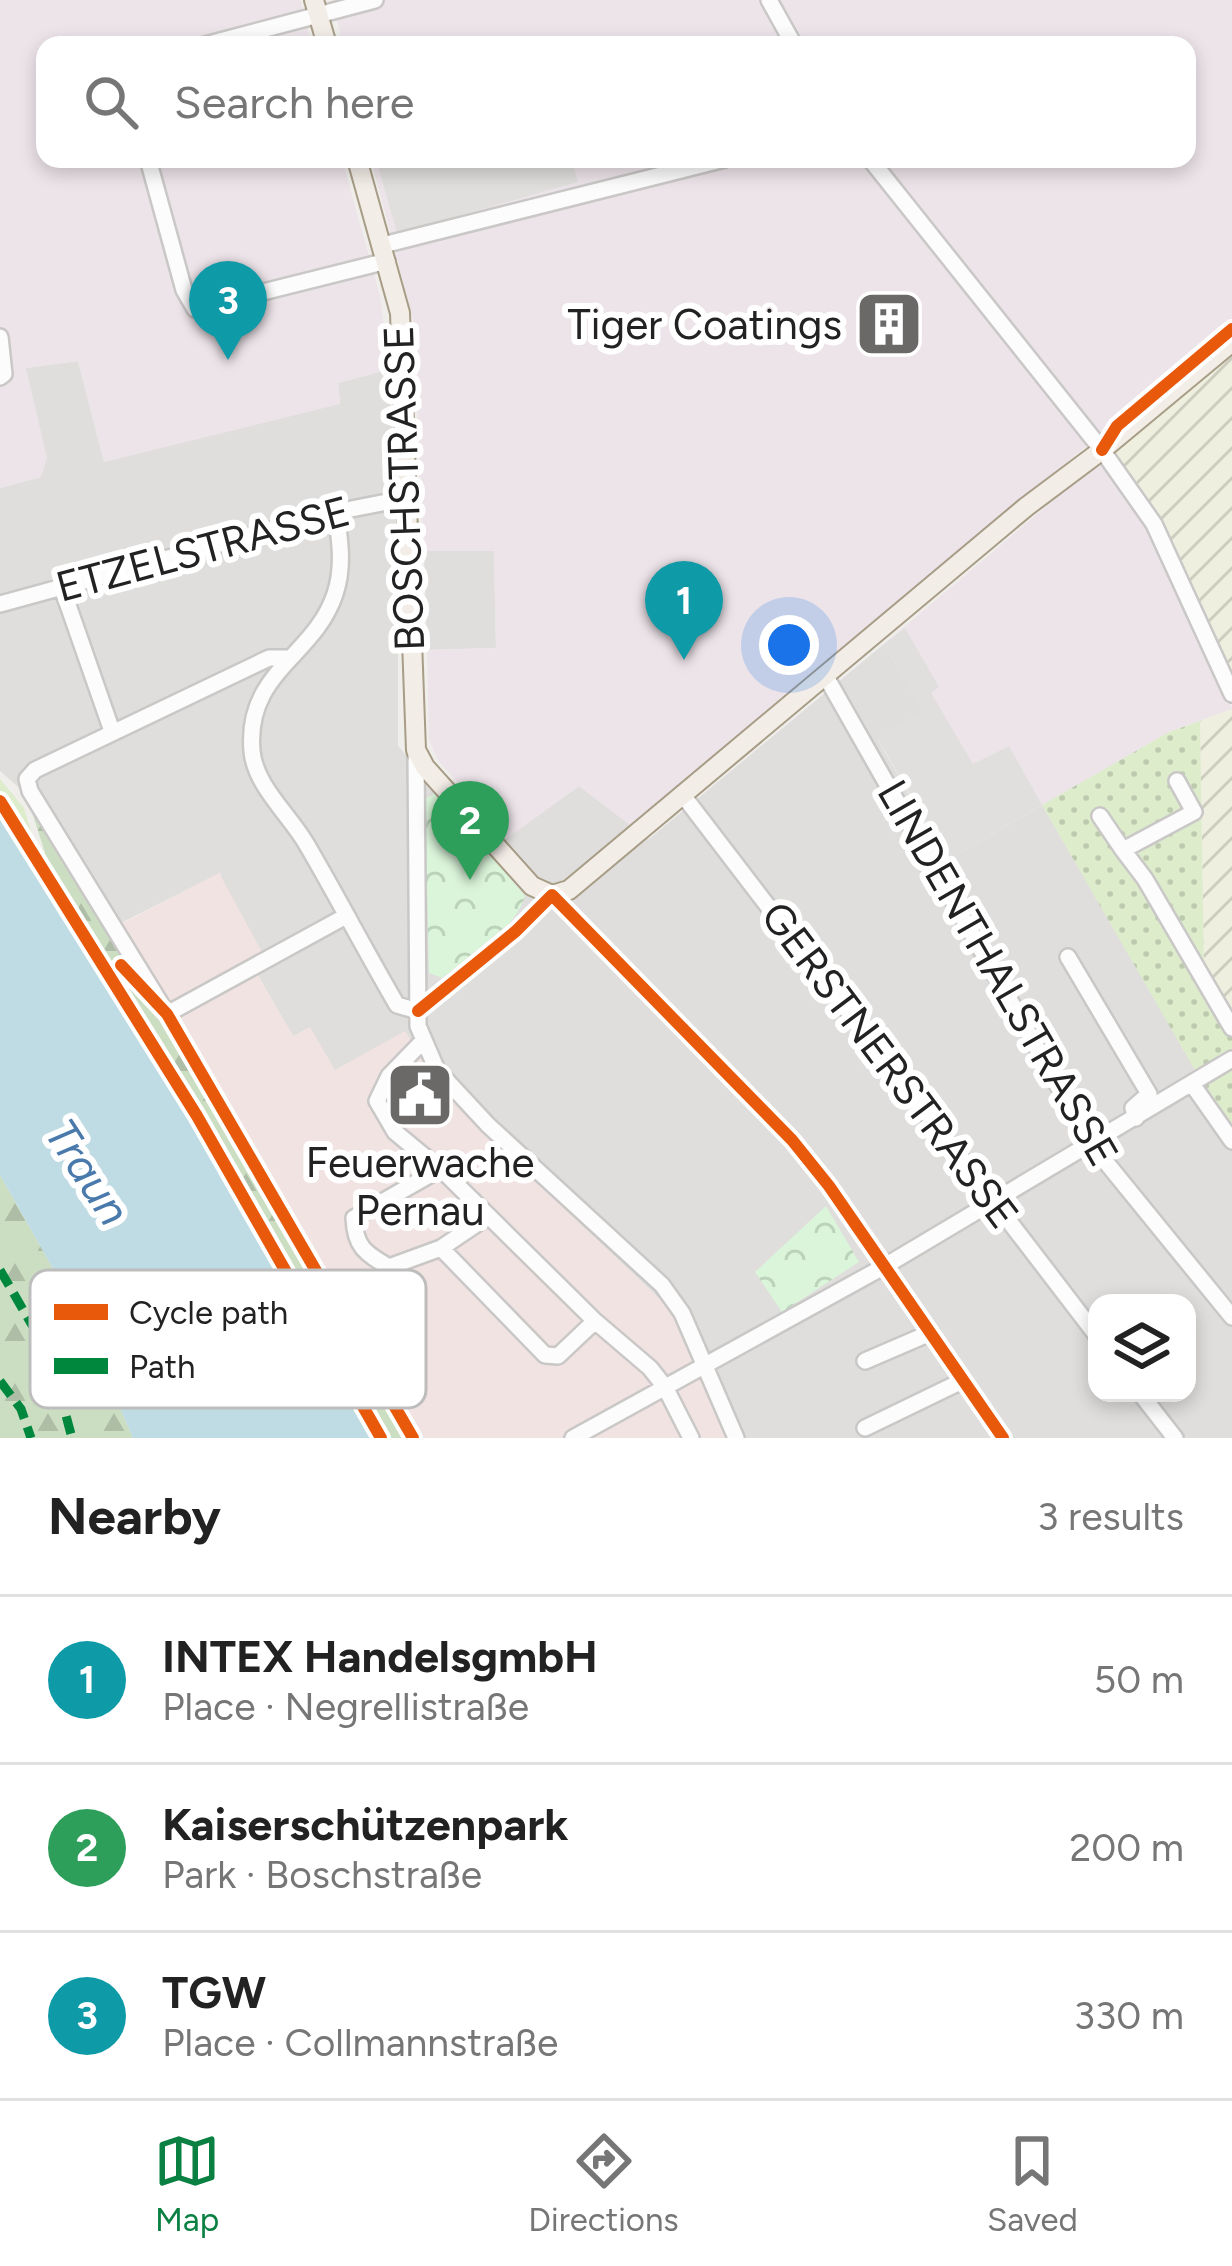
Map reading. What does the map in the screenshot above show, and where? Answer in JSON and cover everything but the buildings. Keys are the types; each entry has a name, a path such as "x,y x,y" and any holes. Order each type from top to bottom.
{"main road":[{"name":"BOSCHSTRASSE","path":"360,168 400,313 405,363 416,751"},
{"path":"416,751 425,767 532,886 552,895 569,890 1026,506 1232,342"}],"street":[{"path":"232,36 317,8 375,0"},
{"path":"770,0 789,36"},
{"path":"150,168 184,290 195,309 692,168"},
{"path":"877,168 1102,450 1154,524 1232,694"},
{"path":"0,337 5,358 0,376"},
{"name":"ETZELSTRASSE","path":"0,604 336,512 407,498"},
{"path":"336,512 342,560 335,595 320,626 270,679 255,709 252,754 257,773 305,841 397,1005 418,1010 516,931 552,895 791,1140 886,1266 1003,1438"},
{"path":"61,585 112,731"},
{"path":"288,658 268,658 112,731 35,770 27,779 167,1014 346,916"},
{"name":"LINDENTHALSTRASSE","path":"825,675 1092,1144 1232,1317"},
{"name":"BOSCHSTRASSE","path":"416,751 418,1010 423,1041"},
{"path":"1123,850 1194,812 1177,782"},
{"name":"GERSTNERSTRASSE","path":"682,794 1088,1324"},
{"path":"1100,817 1145,879 1232,1028"},
{"path":"1068,957 1149,1094"},
{"path":"691,1438 650,1368 395,1132 377,1101 389,1076 423,1041 437,1070 488,1125 662,1285 682,1313 736,1438"},
{"path":"573,1438 886,1266 1232,1060"},
{"path":"1136,1118 1133,1108 1149,1094 1172,1085 1186,1088 1232,1141"},
{"path":"440,1169 354,1218 354,1238 362,1251 389,1267 441,1249 487,1217"},
{"path":"441,1249 545,1355 558,1356 595,1321"},
{"path":"865,1361 930,1334"},
{"path":"865,1428 962,1381"},
{"path":"1147,1402 1175,1438"}],"shaded area":[{"path":"0,0 300,0 310,36 36,36 36,168 344,168 380,296 390,369 338,383 340,404 104,462 78,361 26,368 47,458 41,477 0,488"},
{"path":"332,0 1232,0 1232,325 630,825 579,786 509,837 439,762 429,740 427,650 496,648 494,551 424,551 413,320 373,168 1196,168 1196,36 341,36"},
{"path":"379,168 574,168 578,182 397,233"},
{"path":"78,361 104,462 340,403 338,383 390,369 398,746 490,850 579,786 649,839 884,644 925,712 878,740 947,860 1042,805 1232,1133 1232,1438 725,1438 665,1304 483,1132 433,1075 334,1071 293,1036 256,972 220,873 121,923 50,815 0,771 0,488 41,477 25,368"},
{"path":"1101,460 1155,534 1208,645 1232,709 1169,732 948,860 878,739 924,711 884,644"},
{"path":"494,550 496,648 427,650 424,551"},
{"path":"905,628 939,687 931,693 973,764 1009,746 1042,805 948,860 878,739 924,711 884,644"},
{"path":"219,873 262,952 256,972 293,1036 310,1027 335,1070 405,1031 433,1075 483,1132 665,1304 725,1438 417,1438 400,1408 426,1408 426,1270 320,1270 121,924"}],"green space":[{"path":"1232,353 1232,676 1163,531 1109,454"},
{"path":"1232,709 1232,1014 1204,972 1200,721"},
{"path":"1200,721 1204,971 1232,1014 1232,1133 1204,1094 1196,1072 1042,805 1169,732"},
{"path":"0,779 24,808 44,874 38,881 0,820"},
{"path":"434,794 525,896 502,931 442,978 429,973 425,799"},
{"path":"32,812 38,812 311,1270 293,1270 210,1126 51,872"},
{"path":"0,1175 54,1270 30,1270 30,1408 120,1408 133,1438 0,1438"},
{"path":"826,1206 859,1262 782,1312 755,1272"},
{"path":"373,1408 390,1408 407,1438 390,1438"}],"water":[{"name":"Traun","path":"0,820 205,1145 276,1270 54,1270 0,1175"},
{"path":"120,1408 354,1408 371,1438 133,1438"}],"marked path":[{"path":"0,1270 30,1322"},
{"path":"0,1381 21,1409 31,1438"},
{"path":"64,1408 72,1438"}],"cycle path":[{"path":"1102,450 1117,426 1232,329"},
{"path":"0,801 197,1116 285,1270"},
{"path":"418,1011 516,931 552,895 792,1140 829,1186 1003,1438"},
{"path":"121,965 167,1014 316,1270"},
{"path":"364,1408 381,1438"},
{"path":"396,1408 413,1438"}],"place":[{"name":"Tiger Coatings","path":"889,324"},
{"name":"TGW","path":"228,360"},
{"name":"INTEX HandelsgmbH","path":"684,660"},
{"name":"Kaiserschützenpark","path":"470,880"},
{"name":"Feuerwache Pernau","path":"420,1095"}]}
